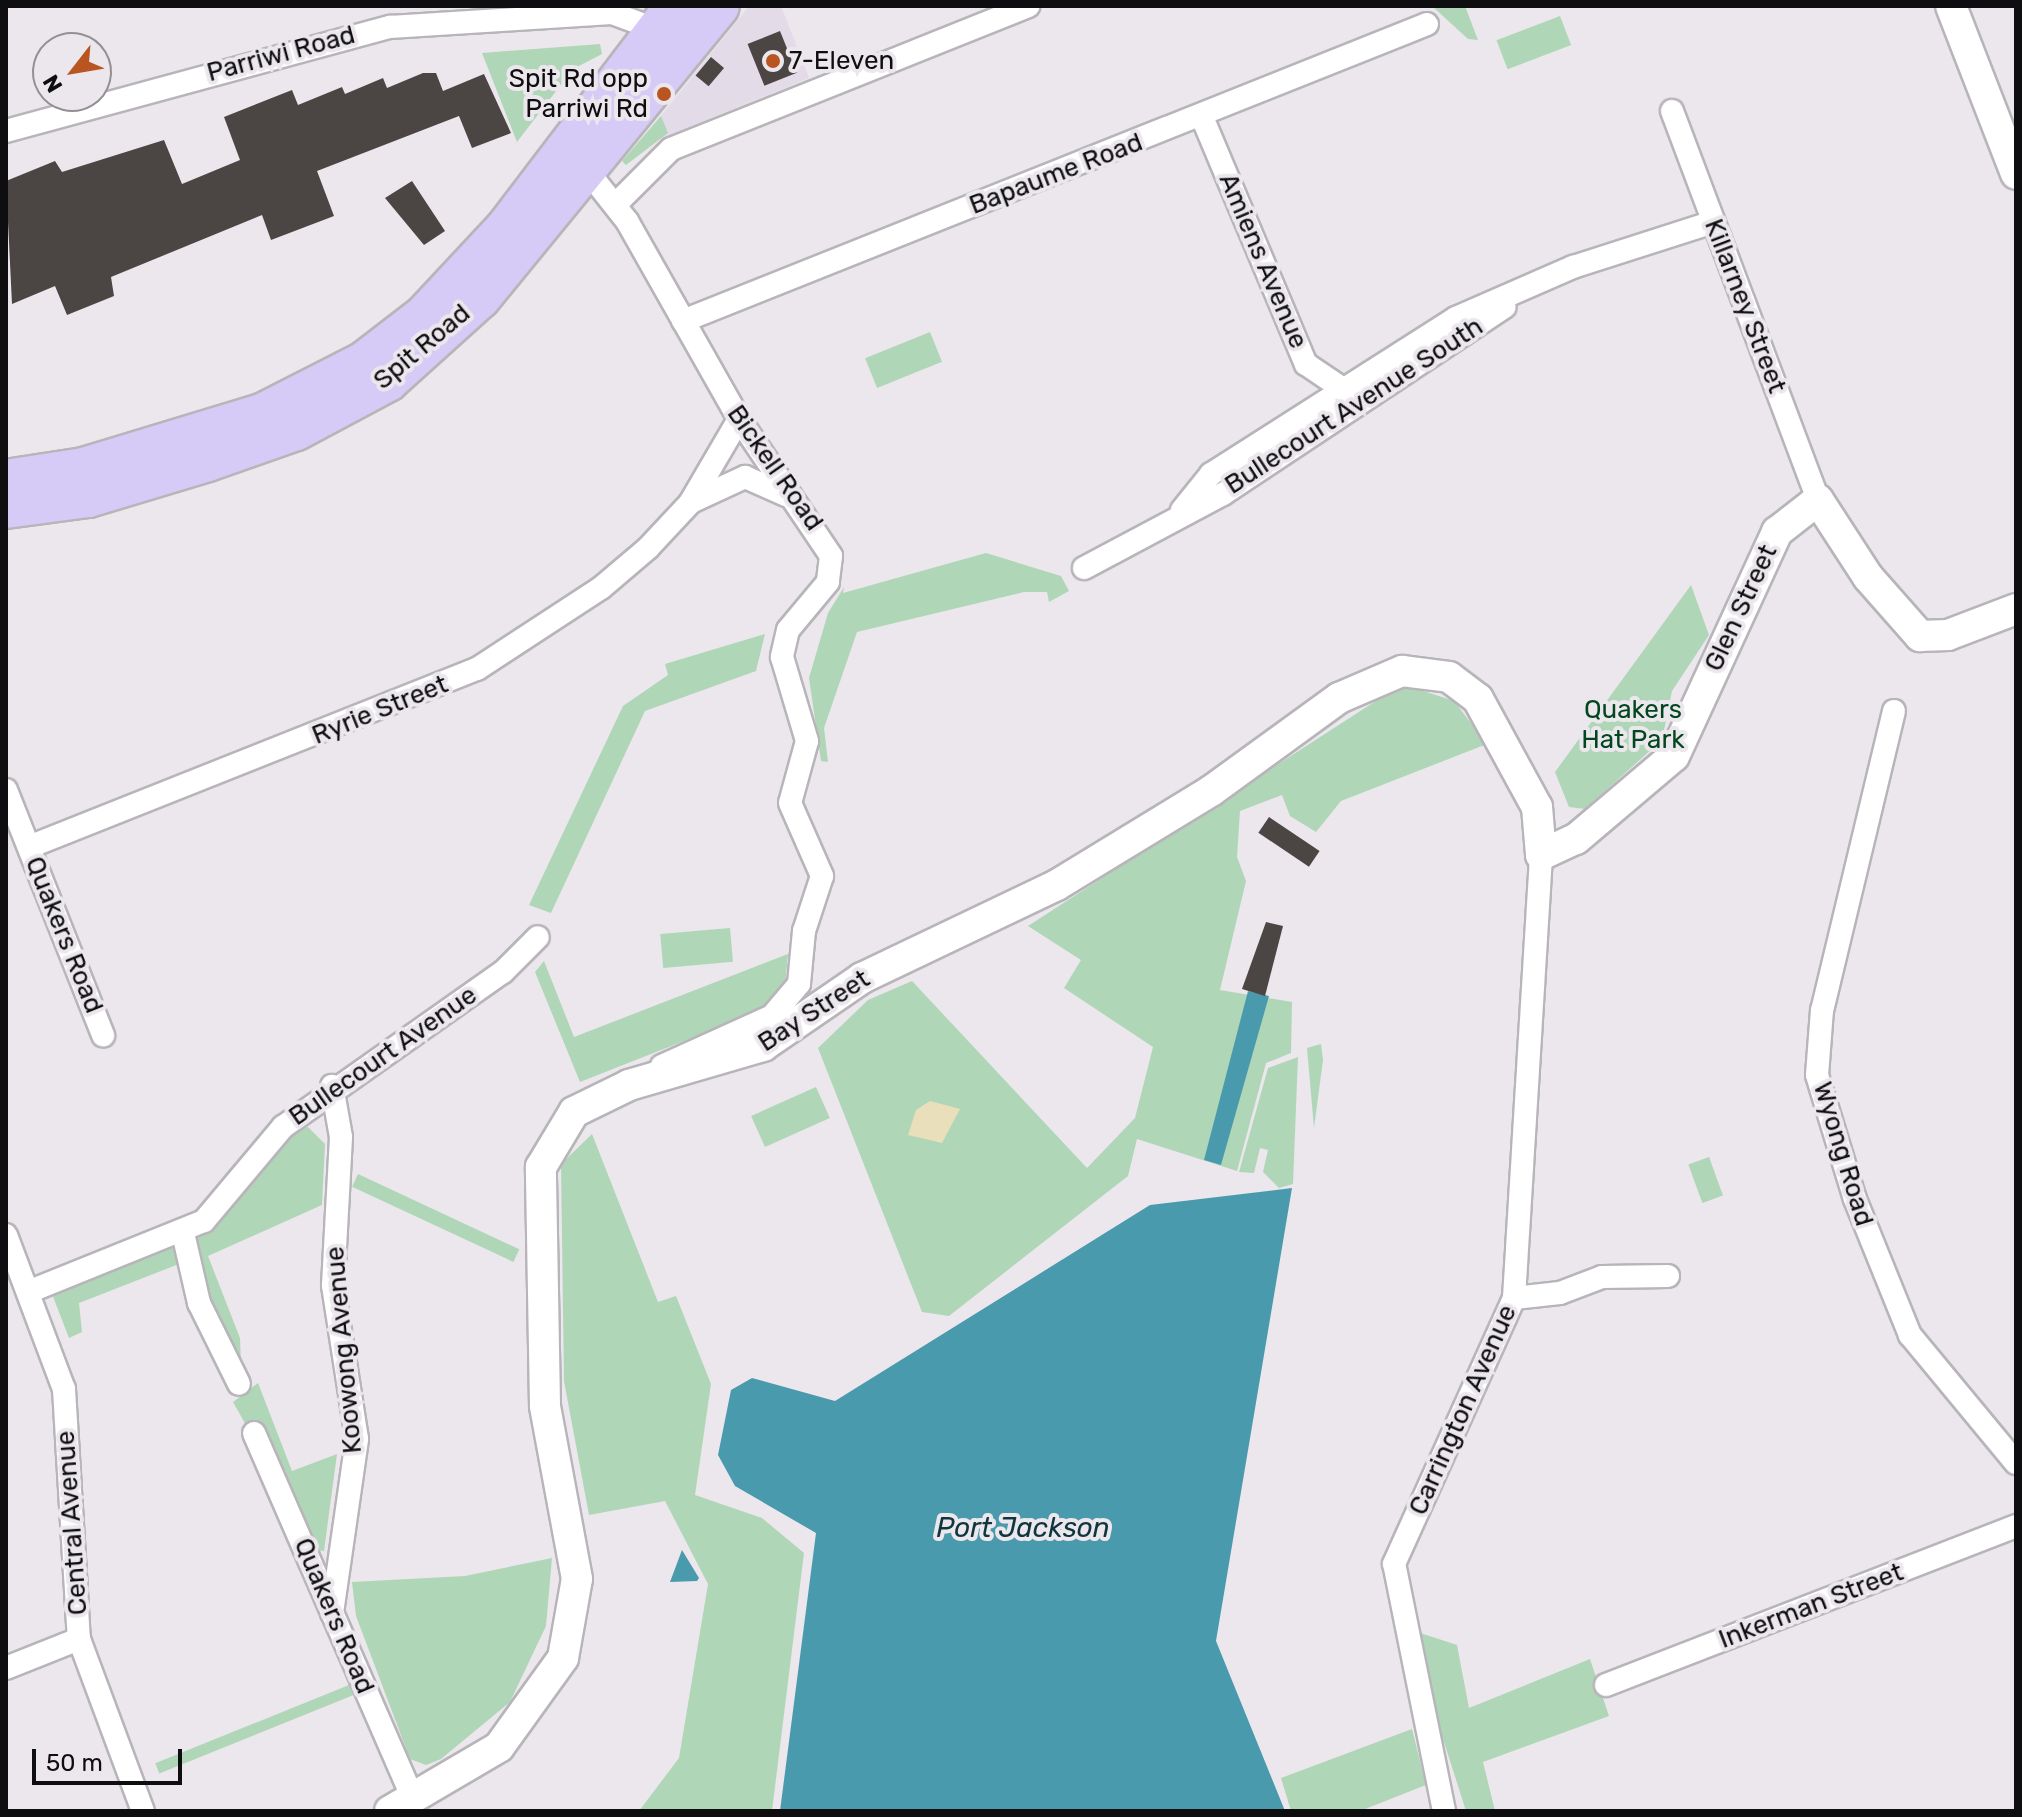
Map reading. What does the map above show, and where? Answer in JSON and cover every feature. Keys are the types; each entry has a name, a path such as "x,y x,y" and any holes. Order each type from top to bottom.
{"highway":[{"name":"Spit Road","path":"6,480 84,468 262,414 324,386 425,315 719,6"},
{"name":"Spit Road","path":"6,508 88,497 163,474 347,405 421,356 463,316 576,158 665,18"}],"street":[{"path":"615,205 671,149 1028,6"},
{"path":"1951,6 2016,174"},
{"name":"Parriwi Road","path":"6,131 359,32 479,13 612,13 665,18"},
{"name":"Bapaume Road","path":"683,321 1202,117 1427,24"},
{"name":"Killarney Street","path":"1672,111 1818,500"},
{"name":"Amiens Avenue","path":"1202,117 1306,364 1343,389"},
{"name":"Bickell Road","path":"576,158 615,205 739,419 790,498 826,542 832,570 788,630 782,657 807,741 790,803 822,876 804,931 799,984 772,1016 629,1085"},
{"name":"Bullecourt Avenue South","path":"1084,568 1182,510 1223,494 1521,294 1573,267 1713,222"},
{"name":"Bullecourt Avenue South","path":"1182,510 1211,474 1343,389 1456,318 1521,294"},
{"name":"Ryrie Street","path":"29,847 477,669 601,588 690,503 739,419"},
{"name":"Ryrie Street","path":"690,503 745,477 790,498"},
{"path":"1818,500 1868,577 1920,636 1948,635 2016,609"},
{"name":"Glen Street","path":"1541,855 1576,839 1674,756 1777,532 1818,500"},
{"name":"Bay Street","path":"403,1807 499,1747 563,1658 577,1579 545,1406 541,1167 574,1112 629,1085 763,1046 904,956 1048,890 1211,791 1339,698 1402,671 1449,677 1478,699 1537,807 1541,855"},
{"name":"Wyong Road","path":"1894,711 1822,1010 1817,1075 1855,1199 1910,1335 2016,1463"},
{"name":"Quakers Road","path":"6,790 103,1035"},
{"name":"Carrington Avenue","path":"1444,1811 1394,1564 1514,1298 1541,855"},
{"name":"Bullecourt Avenue","path":"28,1292 183,1233 204,1221 261,1149 332,1086 503,972 538,937"},
{"name":"Koowong Avenue","path":"332,1086 341,1137 333,1285 357,1439 332,1613"},
{"path":"183,1233 199,1303 239,1384"},
{"name":"Central Avenue","path":"6,1235 64,1389 79,1639 143,1811"},
{"path":"1514,1298 1560,1293 1602,1277 1668,1276"},
{"name":"Quakers Road","path":"254,1433 332,1613 403,1807"},
{"name":"Inkerman Street","path":"1606,1685 2016,1526"},
{"path":"6,1668 79,1639"}],"shaded area":[{"name":"7-Eleven","path":"749,6 781,6 809,78 657,140 652,127"}],"green space":[{"path":"1432,6 1465,6 1478,40 1468,39"},
{"path":"1560,16 1571,45 1508,69 1497,40"},
{"path":"600,44 602,54 573,69 517,142 482,53"},
{"path":"661,116 668,133 626,165 622,161"},
{"path":"930,332 942,362 877,388 865,358"},
{"path":"986,553 1061,576 1069,591 1049,602 1047,592 1024,592 857,632 824,728 828,762 821,761 809,678 828,613 844,587 843,593"},
{"name":"Quakers Hat Park","path":"1691,585 1709,635 1672,691 1662,740 1585,809 1569,807 1555,772"},
{"path":"765,634 756,671 645,711 551,913 529,905 623,706 668,675 665,664"},
{"path":"1402,684 1454,701 1487,744 1341,801 1316,832 1290,816 1282,795 1240,811 1237,857 1246,881 1220,990 1292,1002 1291,1053 1266,1063 1237,1171 1137,1139 1128,1176 949,1316 922,1312 818,1048 868,1000 912,981 1087,1168 1135,1118 1153,1047 1064,988 1081,960 1028,926"},
{"path":"730,928 733,962 663,968 660,934"},
{"path":"788,954 785,987 765,1009 580,1082 535,972 544,961 574,1037"},
{"path":"1321,1044 1323,1060 1314,1128 1307,1048"},
{"path":"1298,1057 1293,1184 1279,1188 1263,1172 1268,1150 1260,1148 1254,1173 1239,1172 1268,1068"},
{"path":"816,1087 830,1118 765,1147 751,1116"},
{"path":"308,1127 325,1144 322,1205 208,1256 240,1338 241,1365 179,1264 79,1303 82,1332 69,1338 52,1294 208,1231 288,1133"},
{"path":"592,1134 658,1302 676,1296 711,1384 695,1495 762,1518 804,1553 772,1811 639,1811 679,1758 708,1584 665,1501 589,1515 564,1381 561,1164"},
{"path":"1709,1157 1723,1196 1702,1203 1688,1165"},
{"path":"358,1174 519,1249 513,1262 352,1187"},
{"path":"258,1383 292,1471 337,1454 324,1551 316,1550 233,1402"},
{"path":"552,1558 546,1626 510,1702 441,1759 426,1765 410,1759 356,1616 352,1582 465,1576"},
{"path":"1408,1629 1457,1645 1469,1708 1590,1659 1609,1716 1483,1762 1495,1811 1466,1811"},
{"path":"349,1685 353,1695 159,1773 155,1763"},
{"path":"1412,1729 1426,1785 1360,1811 1291,1811 1281,1778"}],"sand":[{"path":"930,1101 960,1109 942,1143 908,1135 916,1110"}],"water":[{"path":"1248,991 1269,996 1221,1165 1204,1160"},
{"name":"Port Jackson","path":"1292,1188 1216,1641 1285,1811 780,1811 816,1533 735,1486 718,1455 731,1390 752,1378 835,1401 1150,1205"},
{"path":"682,1550 699,1578 697,1581 670,1582"}],"building":[{"path":"780,31 797,73 764,86 748,44"},
{"path":"711,57 724,68 709,86 696,75"},
{"path":"423,73 436,73 443,91 484,74 511,133 472,148 459,116 317,171 334,216 271,240 262,215 111,277 114,296 67,315 55,286 12,304 6,181 55,161 62,172 164,140 182,184 240,160 224,117 292,90 298,105 342,87 345,94 383,78 387,88"},
{"path":"412,181 445,231 424,245 385,198"},
{"path":"1269,817 1320,851 1309,867 1258,833"},
{"path":"1266,922 1283,926 1265,996 1242,989"}],"place":[{"name":"7-Eleven","path":"773,61"},
{"name":"Spit Rd opp Parriwi Rd","path":"664,94"}]}
